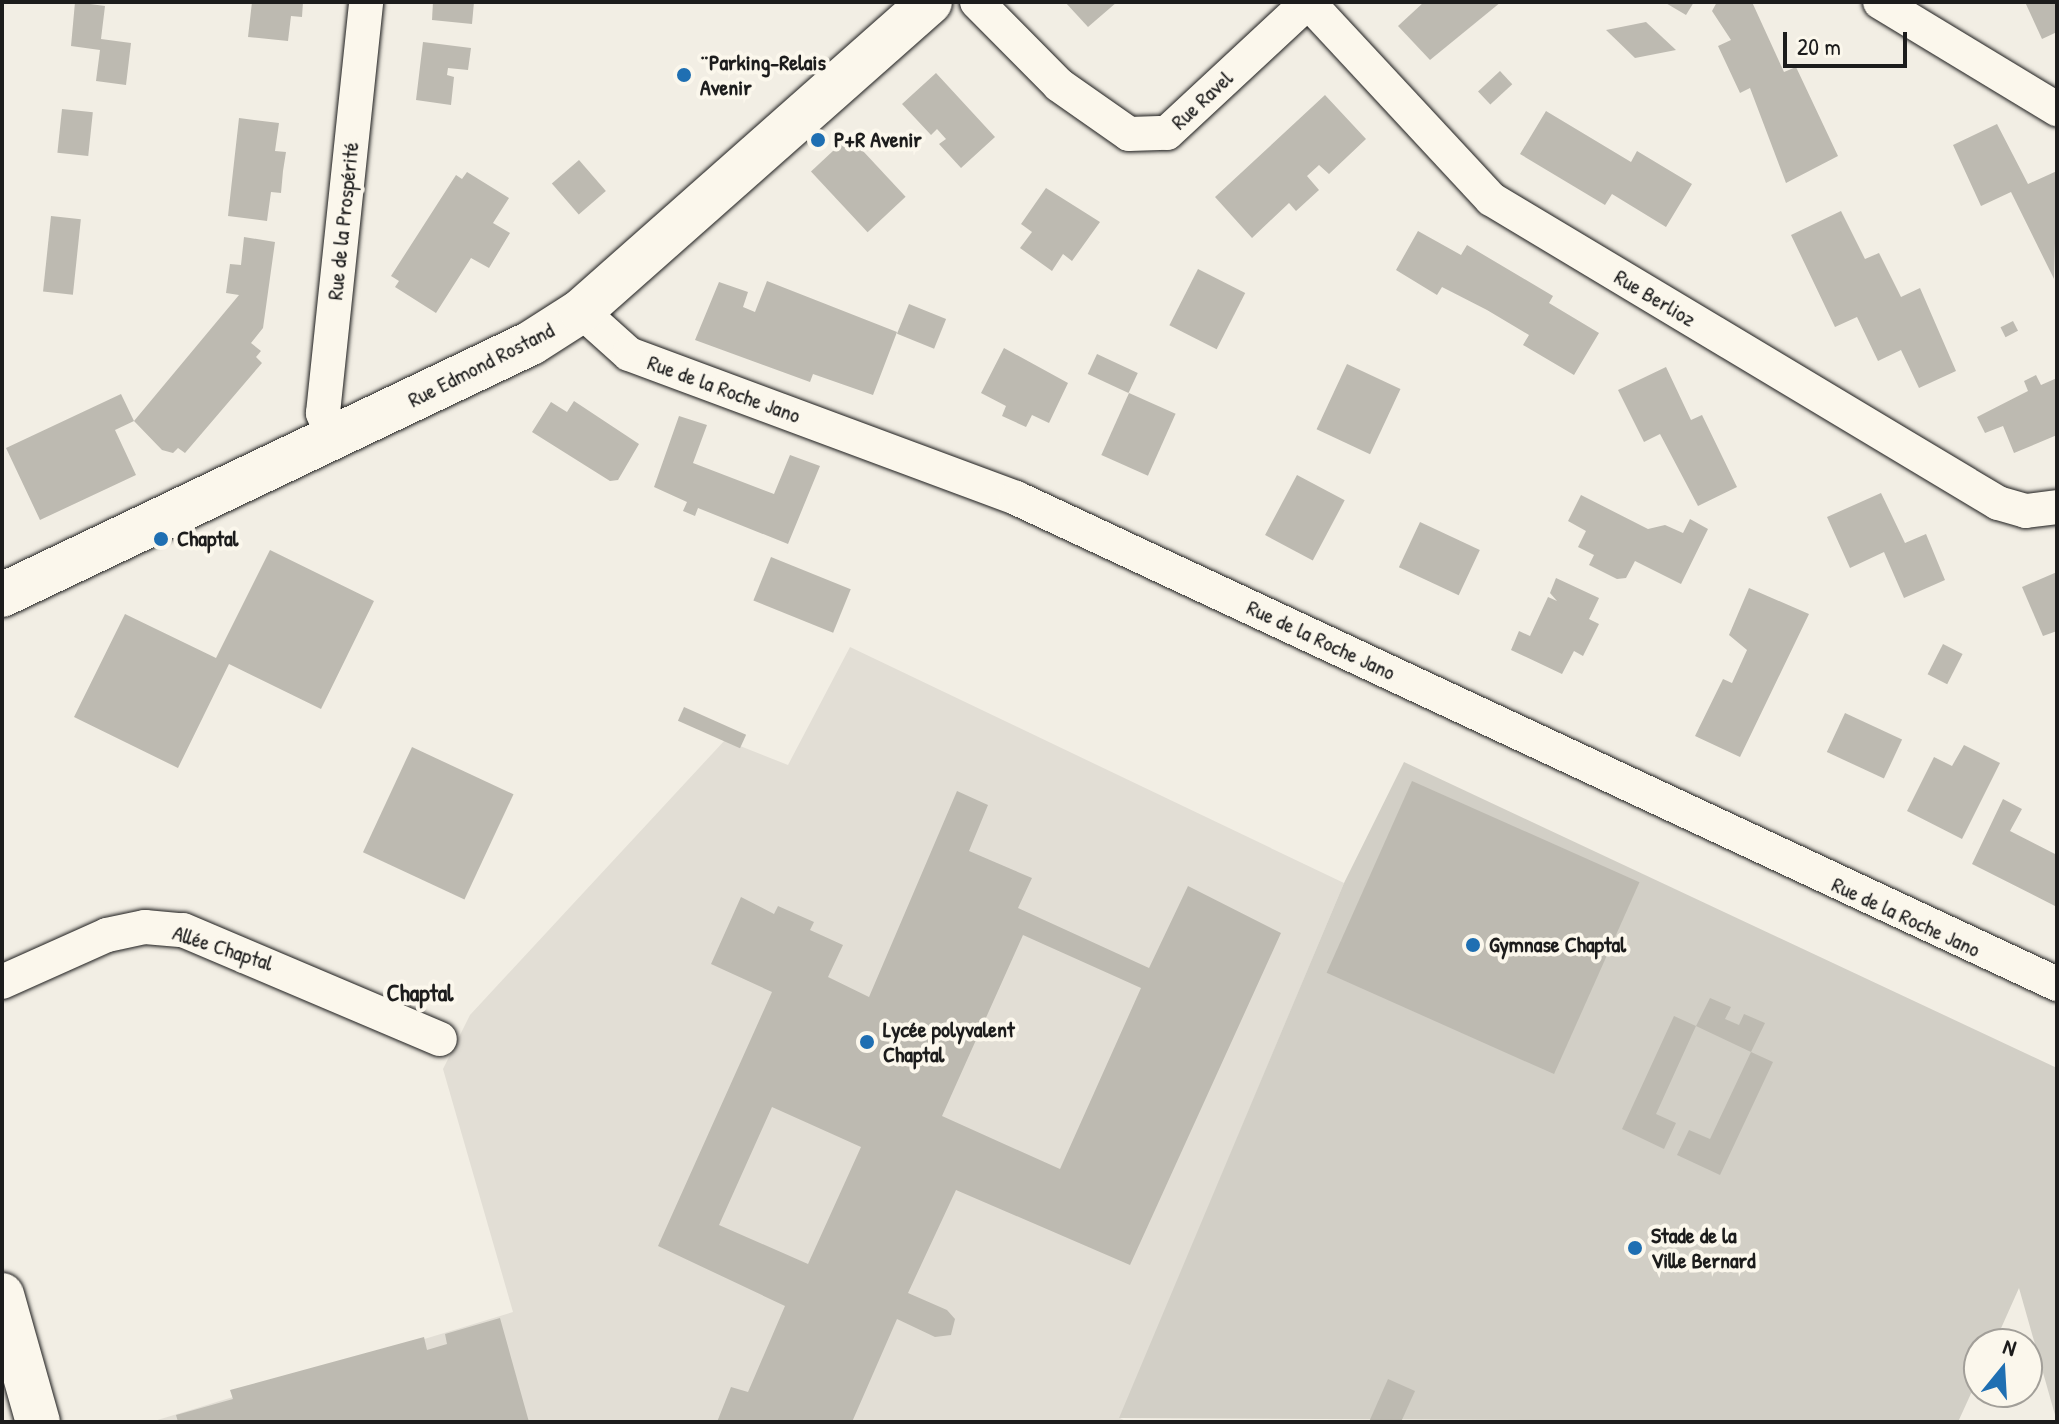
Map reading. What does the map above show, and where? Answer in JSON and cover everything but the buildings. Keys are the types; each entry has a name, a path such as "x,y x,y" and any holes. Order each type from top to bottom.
{"street":[{"name":"Rue de la Prospérité","path":"333,437 323,413 366,2"},
{"name":"Rue Ravel","path":"977,2 1059,85 1129,134 1167,133 1308,2"},
{"name":"Rue Berlioz","path":"1308,2 1491,199 1998,503 2026,511 2057,507"},
{"path":"1880,2 2057,109"},
{"name":"Rue Edmond Rostand","path":"2,595 531,343 581,311 911,8"},
{"name":"Rue de la Roche Jano","path":"581,311 629,354 1016,498 2057,984"},
{"name":"Allée Chaptal","path":"2,982 107,935 145,927 183,930 440,1039"},
{"path":"2,1295 25,1409"}],"shaded area":[{"name":"Lycée polyvalent Chaptal","path":"850,647 1344,883 1120,1418 1127,1422 151,1422 513,1312 443,1069 470,1015 725,740 788,765"},
{"path":"1404,762 2057,1068 2057,1422 2043,1373 2043,1328 2030,1328 2019,1288 2001,1328 1963,1328 1964,1408 1958,1422 1119,1418 1344,883"}],"place":[{"name":"¨Parking-Relais Avenir","path":"684,75"},
{"name":"P+R Avenir","path":"818,140"},
{"name":"Chaptal","path":"161,539"},
{"name":"Gymnase Chaptal","path":"1473,945"},
{"name":"Lycée polyvalent Chaptal","path":"867,1042"},
{"name":"Stade de la Ville Bernard","path":"1635,1248"}],"district":[{"name":"Chaptal","path":"420,993"}]}
